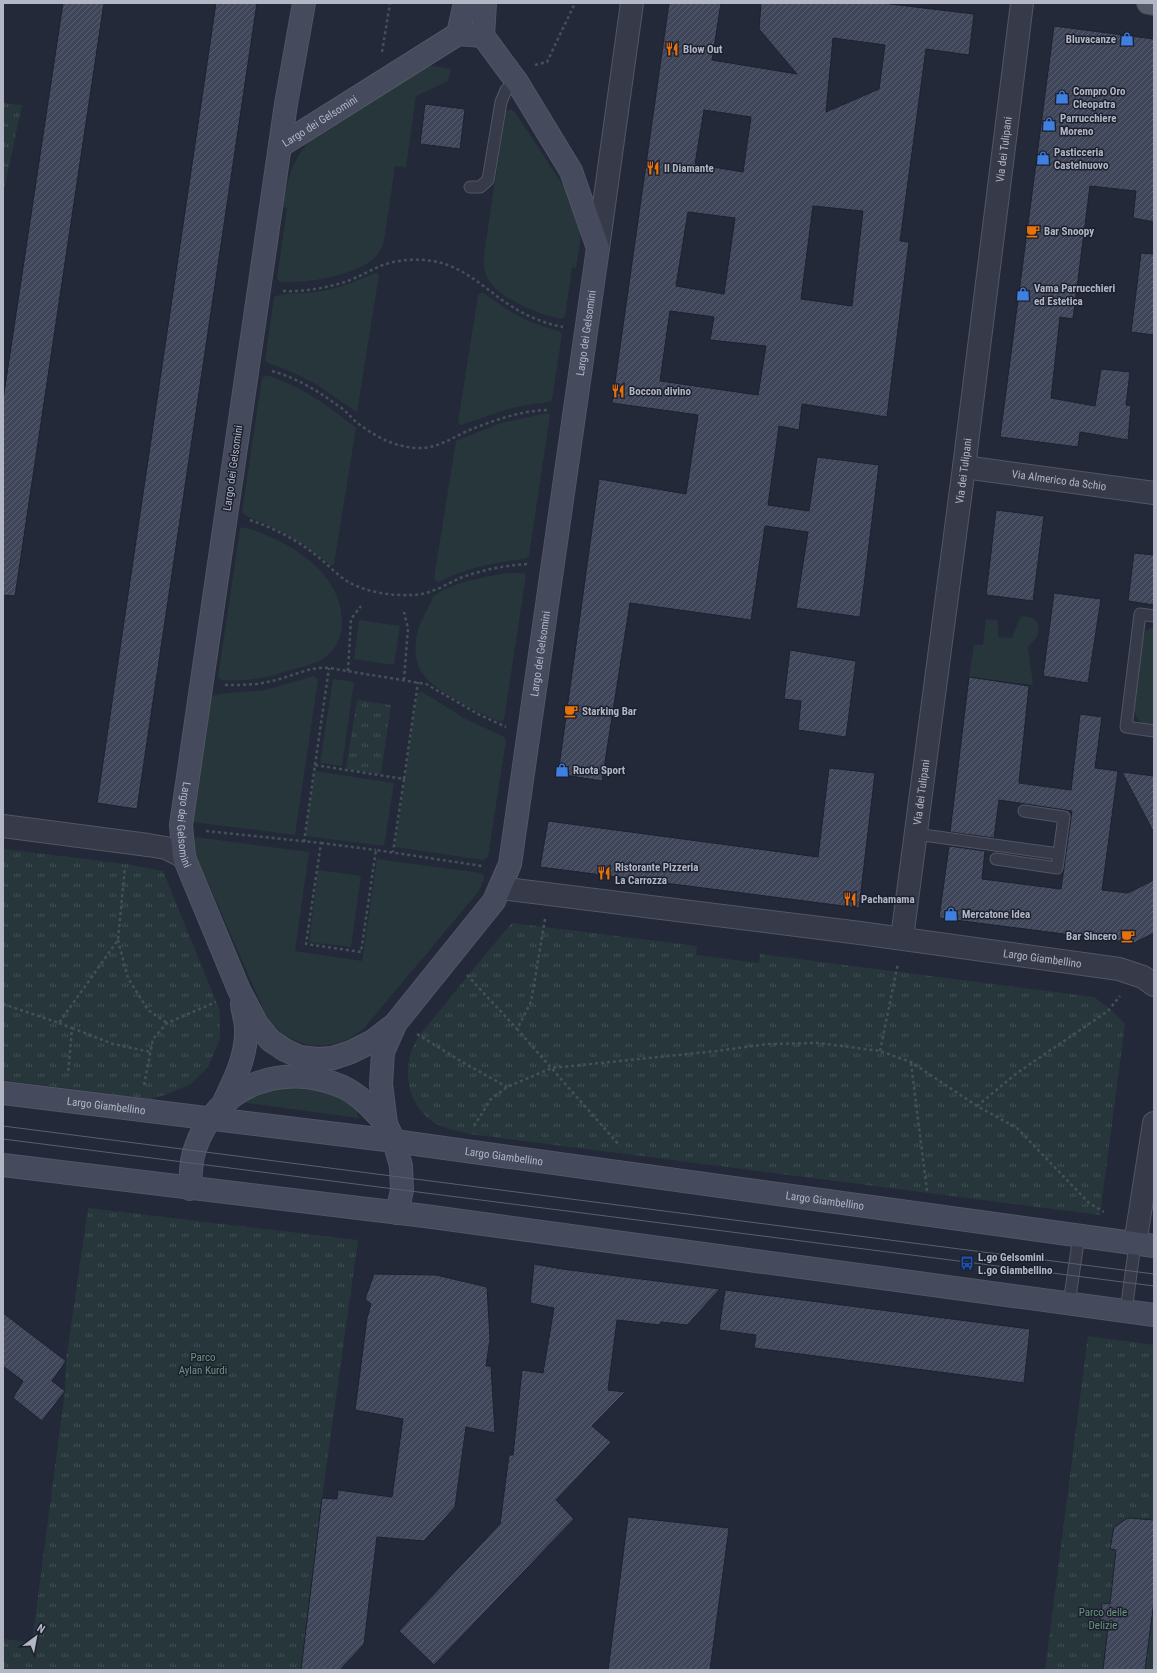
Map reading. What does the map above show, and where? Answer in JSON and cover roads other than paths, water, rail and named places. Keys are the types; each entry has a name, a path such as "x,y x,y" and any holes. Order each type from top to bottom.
{"main road":[{"path":"1148,3 1154,4"}],"street":[{"path":"280,146 304,3"},
{"path":"465,3 458,34 483,36 485,3"},
{"name":"Largo dei Gelsomini","path":"390,1132 381,1084 383,1052 404,1028 494,901 510,864 632,3"},
{"name":"Via dei Tulipani","path":"902,938 964,467 1022,3"},
{"name":"Largo dei Gelsomini","path":"404,1028 352,1052 333,1058 317,1059 300,1057 285,1050 270,1040 257,1024 239,990 184,857 181,826 280,146 458,34"},
{"name":"Largo dei Gelsomini","path":"483,36 517,82 571,170 598,248"},
{"name":"Via Almerico da Schio","path":"964,467 1154,493"},
{"path":"3,826 166,848 184,857"},
{"name":"Largo Giambellino","path":"500,888 902,938 1120,969 1143,977 1154,985"},
{"name":"Largo dei Gelsomini","path":"217,1111 240,1065 245,1046 246,1029 239,990"},
{"path":"190,1188 191,1163 194,1151 199,1137 217,1111 242,1090 266,1079 291,1075 307,1076 322,1078 356,1094 390,1132 399,1155 402,1177 400,1201 397,1213"},
{"name":"Largo Giambellino","path":"3,1093 217,1111 390,1132 1145,1245"},
{"path":"1145,1245 1154,1123"},
{"path":"3,1165 397,1213 1154,1315"}],"lane":[{"path":"470,187 480,187 488,180 501,102 506,90 517,82"},
{"path":"1154,616 1140,614 1126,727 1154,731"},
{"path":"996,859 1057,868 1064,816 1024,811"},
{"path":"916,834 1059,854"},
{"path":"1069,1304 1079,1236"},
{"path":"1126,1311 1145,1245"}],"tram line":[{"path":"3,1126 1154,1274"},
{"path":"3,1139 1154,1286"}],"place":[{"name":"Bluvacanze","path":"1127,39"},
{"name":"Blow Out","path":"672,49"},
{"name":"Compro Oro Cleopatra","path":"1062,97"},
{"name":"Parrucchiere Moreno","path":"1049,124"},
{"name":"Pasticceria Castelnuovo","path":"1043,158"},
{"name":"Il Diamante","path":"653,168"},
{"name":"Bar Snoopy","path":"1033,231"},
{"name":"Vama Parrucchieri ed Estetica","path":"1023,294"},
{"name":"Boccon divino","path":"618,391"},
{"name":"Starking Bar","path":"571,711"},
{"name":"Ruota Sport","path":"562,770"},
{"name":"Ristorante Pizzeria La Carrozza","path":"604,873"},
{"name":"Pachamama","path":"850,899"},
{"name":"Mercatone Idea","path":"951,914"},
{"name":"Bar Sincero","path":"1128,936"},
{"name":"L.go Gelsomini L.go Giambellino","path":"967,1263"}],"park label":[{"name":"Parco Aylan Kurdi","path":"203,1363"},
{"name":"Parco delle Delizie","path":"1103,1618"}]}
